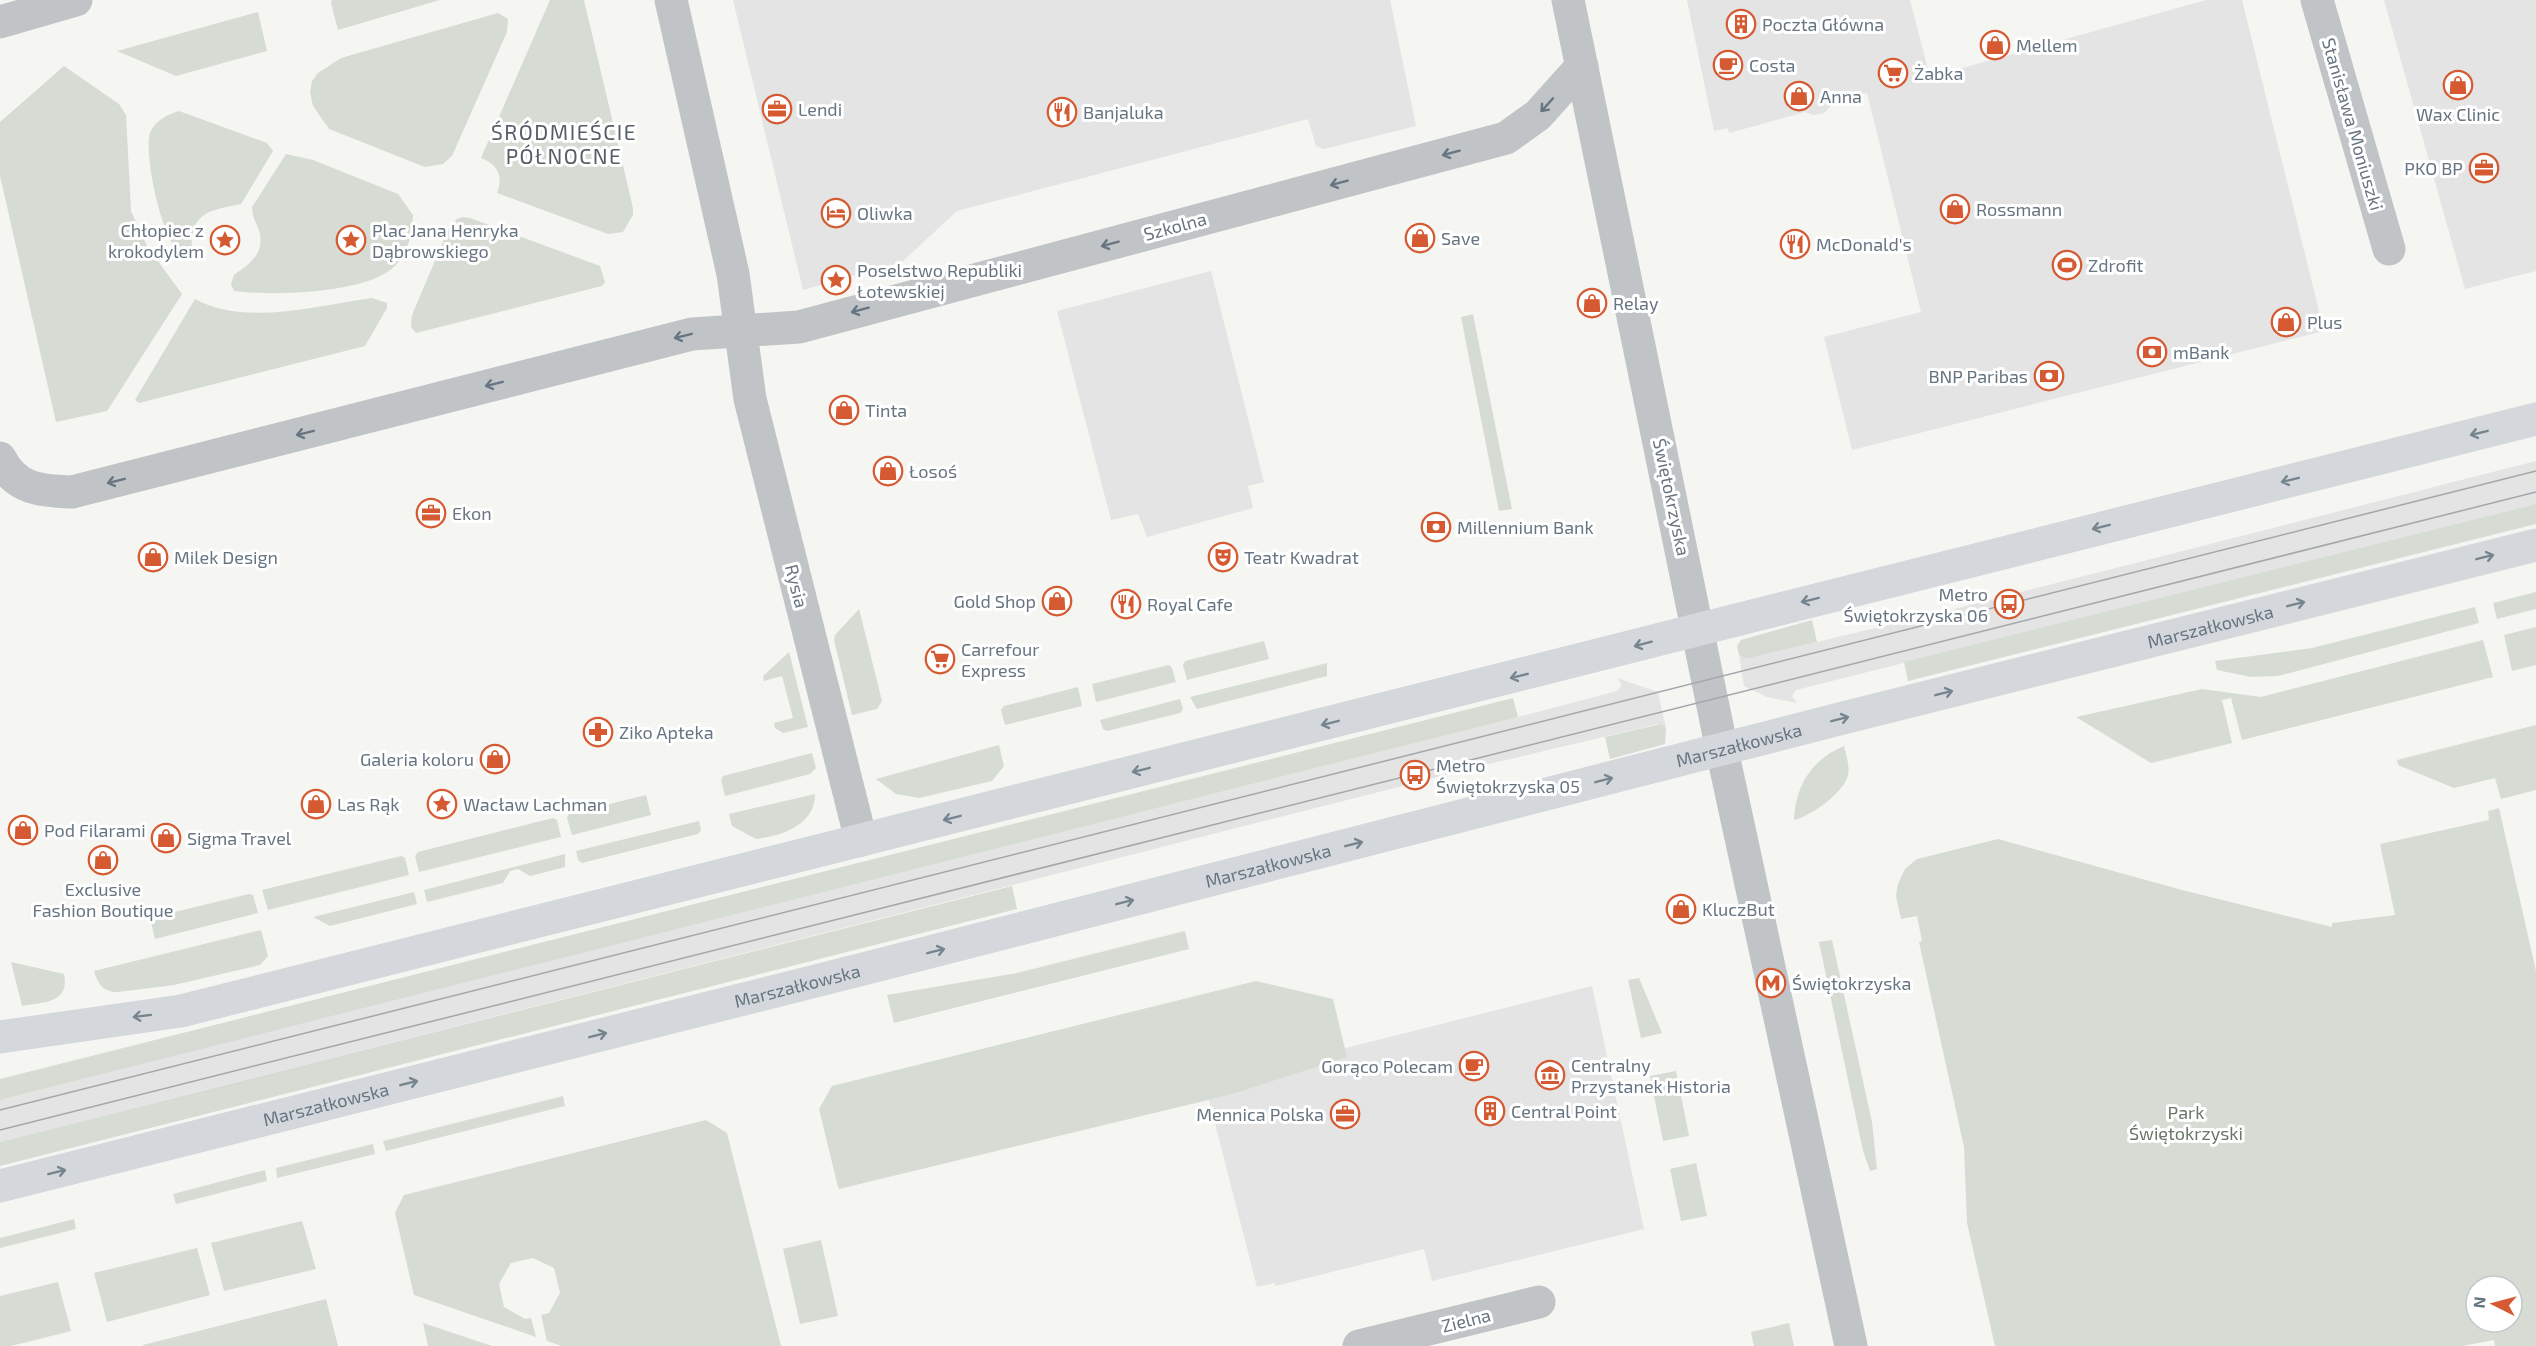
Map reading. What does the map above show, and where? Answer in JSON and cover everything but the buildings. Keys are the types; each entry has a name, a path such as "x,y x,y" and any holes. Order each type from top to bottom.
{"main road":[{"path":"0,1037 181,1011 2536,419"},
{"name":"Marszałkowska","path":"0,1186 2536,545"}],"street":[{"path":"0,22 76,0"},
{"path":"0,458 5,469 21,485 42,491 72,492 692,334 741,331 733,274 671,0"},
{"name":"Świętokrzyska","path":"1569,0 1700,629 1722,750 1851,1346"},
{"name":"Stanisława Moniuszki","path":"2318,0 2389,249"},
{"name":"Szkolna","path":"741,331 799,327 1506,138 1538,115 1582,66"},
{"name":"Rysia","path":"741,331 753,410 861,840"},
{"name":"Zielna","path":"1359,1346 1539,1302"}],"shaded area":[{"path":"733,0 1390,0 1416,126 1324,149 1316,146 1308,119 957,211 902,262 803,290"},
{"path":"1687,0 1910,0 1930,77 2206,0 2242,0 2324,331 1852,450 1824,337 1921,312 1867,93 1836,101 1824,113 1813,115 1805,112 1729,133 1728,128 1714,131"},
{"name":"PKO BP","path":"2384,0 2536,0 2536,271 2465,289"},
{"path":"1211,271 1264,482 1248,486 1253,508 1147,537 1138,514 1111,520 1057,311"},
{"path":"2536,461 2536,504 1796,690 1792,696 1797,703 1767,697 1744,686 1739,655 1746,659 1943,612"},
{"path":"1617,678 1658,692 1666,728 1658,724 1493,763 0,1142 0,1100 1518,717 1617,691 1622,685"},
{"name":"Central Point","path":"1592,986 1644,1229 1432,1281 1424,1249 1275,1286 1275,1283 1257,1287 1209,1100 1229,1095 1346,1048"}],"green space":[{"path":"332,0 440,0 338,30"},
{"path":"550,0 584,0 633,208 633,215 623,232 608,234 497,193 500,181 498,171 481,158"},
{"path":"258,12 267,51 176,76 117,51"},
{"path":"498,13 508,19 507,32 452,156 443,164 425,167 329,129 313,106 310,92 312,81 318,73 341,58"},
{"path":"64,66 119,104 126,115 131,211 147,246 182,294 107,411 56,422 0,176 0,122"},
{"path":"179,111 267,143 273,151 241,204 209,212 197,222 193,230 192,255 187,259 179,253 163,223 153,181 149,145 150,133 158,121"},
{"path":"286,154 313,160 398,194 413,215 409,242 395,266 382,275 342,288 294,293 234,291 231,284 234,275 254,259 260,248 260,234 252,207"},
{"path":"463,217 600,266 605,282 602,286 416,333 411,327 412,315 448,230 457,219"},
{"path":"372,298 387,303 387,308 365,346 139,403 135,400 195,299 236,312 259,313 306,309"},
{"path":"1473,314 1512,509 1499,511 1461,317"},
{"path":"2536,504 2536,524 1908,681 1904,662"},
{"path":"2536,592 2536,609 2497,619 2493,603"},
{"path":"2475,607 2479,623 2278,676 2251,677 2217,670 2215,661 2312,648"},
{"path":"859,609 882,701 877,709 852,715 834,640 835,635"},
{"path":"1812,620 1817,642 1746,659 1739,655 1737,646 1741,640"},
{"path":"2536,627 2536,665 2512,671 2504,635"},
{"path":"2483,640 2493,677 2242,740 2231,698 2222,700 2232,743 2151,763 2076,717 2202,689 2261,697"},
{"path":"1264,641 1269,659 1187,680 1183,665 1185,661"},
{"path":"789,652 808,727 783,733 775,728 774,723 793,718 782,676 764,681 763,676"},
{"path":"1327,663 1327,676 1197,709 1190,697"},
{"path":"1169,665 1176,682 1096,702 1092,684"},
{"path":"1078,687 1082,706 1005,725 1001,710 1004,706"},
{"path":"1513,698 1518,717 0,1100 0,1079"},
{"path":"1180,699 1183,709 1180,713 1107,731 1103,729 1100,720"},
{"path":"1661,724 1666,728 1665,744 1610,759 1605,737"},
{"path":"2536,725 2536,790 2501,799 2495,778 2454,788 2398,765 2397,760"},
{"path":"999,745 1004,766 992,781 919,798 896,794 876,779"},
{"path":"1844,746 1849,768 1845,782 1826,803 1794,820 1798,796 1807,775 1823,758"},
{"path":"812,753 816,768 810,774 725,796 721,780 723,776"},
{"path":"815,794 814,805 809,814 803,821 786,832 756,839 732,826 729,814"},
{"path":"646,795 651,815 572,835 567,818 569,814"},
{"name":"Park Świętokrzyski","path":"2499,808 2536,971 2536,1346 2495,1346 2494,1340 2462,1346 1995,1346 1967,1223 1964,1147 1919,942 1922,941 1917,916 1901,919 1896,896 1898,884 1905,869 1917,859 1998,839 2182,890 2332,927 2332,923 2395,915 2380,844 2489,820 2488,811"},
{"path":"553,818 557,820 561,837 419,872 415,856 418,852"},
{"path":"699,821 701,830 698,834 582,863 578,860 576,851"},
{"path":"565,854 565,867 530,876 518,869 510,871 503,883 427,902 424,890"},
{"path":"401,856 405,858 409,875 268,910 262,890"},
{"path":"1012,886 1017,909 0,1166 0,1142"},
{"path":"414,892 417,904 330,926 313,917"},
{"path":"249,894 253,895 258,913 155,939 150,918"},
{"path":"261,930 268,956 260,965 174,985 118,992 108,991 102,986 94,971"},
{"path":"1185,931 1189,949 894,1023 887,995 1017,973"},
{"path":"1832,940 1872,1122 1877,1169 1870,1171 1863,1151 1819,942"},
{"path":"11,962 64,974 63,991 53,1000 22,1006"},
{"path":"1639,978 1662,1033 1641,1038 1628,980"},
{"path":"1256,981 1333,999 1347,1057 1229,1095 839,1189 838,1187 819,1109 832,1086"},
{"path":"1676,1071 1689,1136 1663,1141 1650,1076"},
{"path":"563,1096 565,1106 386,1151 383,1141"},
{"path":"706,1120 727,1133 781,1346 562,1346 547,1341 541,1315 549,1313 560,1293 554,1268 533,1258 511,1263 499,1284 504,1307 525,1319 531,1318 536,1337 414,1295 395,1213 404,1195"},
{"path":"373,1144 375,1154 277,1178 276,1168"},
{"path":"1696,1163 1707,1216 1681,1221 1670,1169"},
{"path":"265,1170 267,1181 176,1204 173,1194"},
{"path":"74,1219 76,1229 0,1248 0,1238"},
{"path":"302,1221 316,1269 224,1291 211,1243"},
{"path":"821,1240 838,1316 800,1324 783,1249"},
{"path":"197,1248 210,1295 107,1322 94,1273"},
{"path":"58,1282 71,1331 11,1346 0,1346 0,1296"},
{"path":"326,1299 338,1346 143,1346 143,1345"},
{"path":"423,1323 492,1346 428,1346"},
{"path":"1789,1323 1794,1346 1754,1346 1751,1332"}],"tram line":[{"path":"0,1110 2536,471"},
{"path":"0,1130 2536,492"}],"place":[{"name":"Poczta Główna","path":"1741,24"},
{"name":"Mellem","path":"1995,45"},
{"name":"Costa","path":"1728,65"},
{"name":"Żabka","path":"1893,73"},
{"name":"Wax Clinic","path":"2458,85"},
{"name":"Anna","path":"1799,96"},
{"name":"Lendi","path":"777,109"},
{"name":"Banjaluka","path":"1062,112"},
{"name":"PKO BP","path":"2484,168"},
{"name":"Rossmann","path":"1955,209"},
{"name":"Oliwka","path":"836,213"},
{"name":"Save","path":"1420,238"},
{"name":"Chłopiec z krokodylem","path":"225,240"},
{"name":"Plac Jana Henryka Dąbrowskiego","path":"351,240"},
{"name":"McDonald's","path":"1795,244"},
{"name":"Zdrofit","path":"2067,265"},
{"name":"Poselstwo Republiki Łotewskiej","path":"836,280"},
{"name":"Relay","path":"1592,303"},
{"name":"Plus","path":"2286,322"},
{"name":"mBank","path":"2152,352"},
{"name":"BNP Paribas","path":"2049,376"},
{"name":"Tinta","path":"844,410"},
{"name":"Łosoś","path":"888,471"},
{"name":"Ekon","path":"431,513"},
{"name":"Millennium Bank","path":"1436,527"},
{"name":"Milek Design","path":"153,557"},
{"name":"Teatr Kwadrat","path":"1223,557"},
{"name":"Gold Shop","path":"1057,601"},
{"name":"Royal Cafe","path":"1126,604"},
{"name":"Metro Świętokrzyska 06","path":"2009,604"},
{"name":"Carrefour Express","path":"940,659"},
{"name":"Ziko Apteka","path":"598,732"},
{"name":"Galeria koloru","path":"495,759"},
{"name":"Metro Świętokrzyska 05","path":"1415,775"},
{"name":"Las Rąk","path":"316,804"},
{"name":"Wacław Lachman","path":"442,804"},
{"name":"Pod Filarami","path":"23,830"},
{"name":"Sigma Travel","path":"166,838"},
{"name":"Exclusive Fashion Boutique","path":"103,860"},
{"name":"KluczBut","path":"1681,909"},
{"name":"Świętokrzyska","path":"1771,983"},
{"name":"Gorąco Polecam","path":"1474,1066"},
{"name":"Centralny Przystanek Historia","path":"1550,1075"},
{"name":"Central Point","path":"1490,1111"},
{"name":"Mennica Polska","path":"1345,1114"}],"district":[{"name":"ŚRÓDMIEŚCIE PÓŁNOCNE","path":"564,143"}]}
